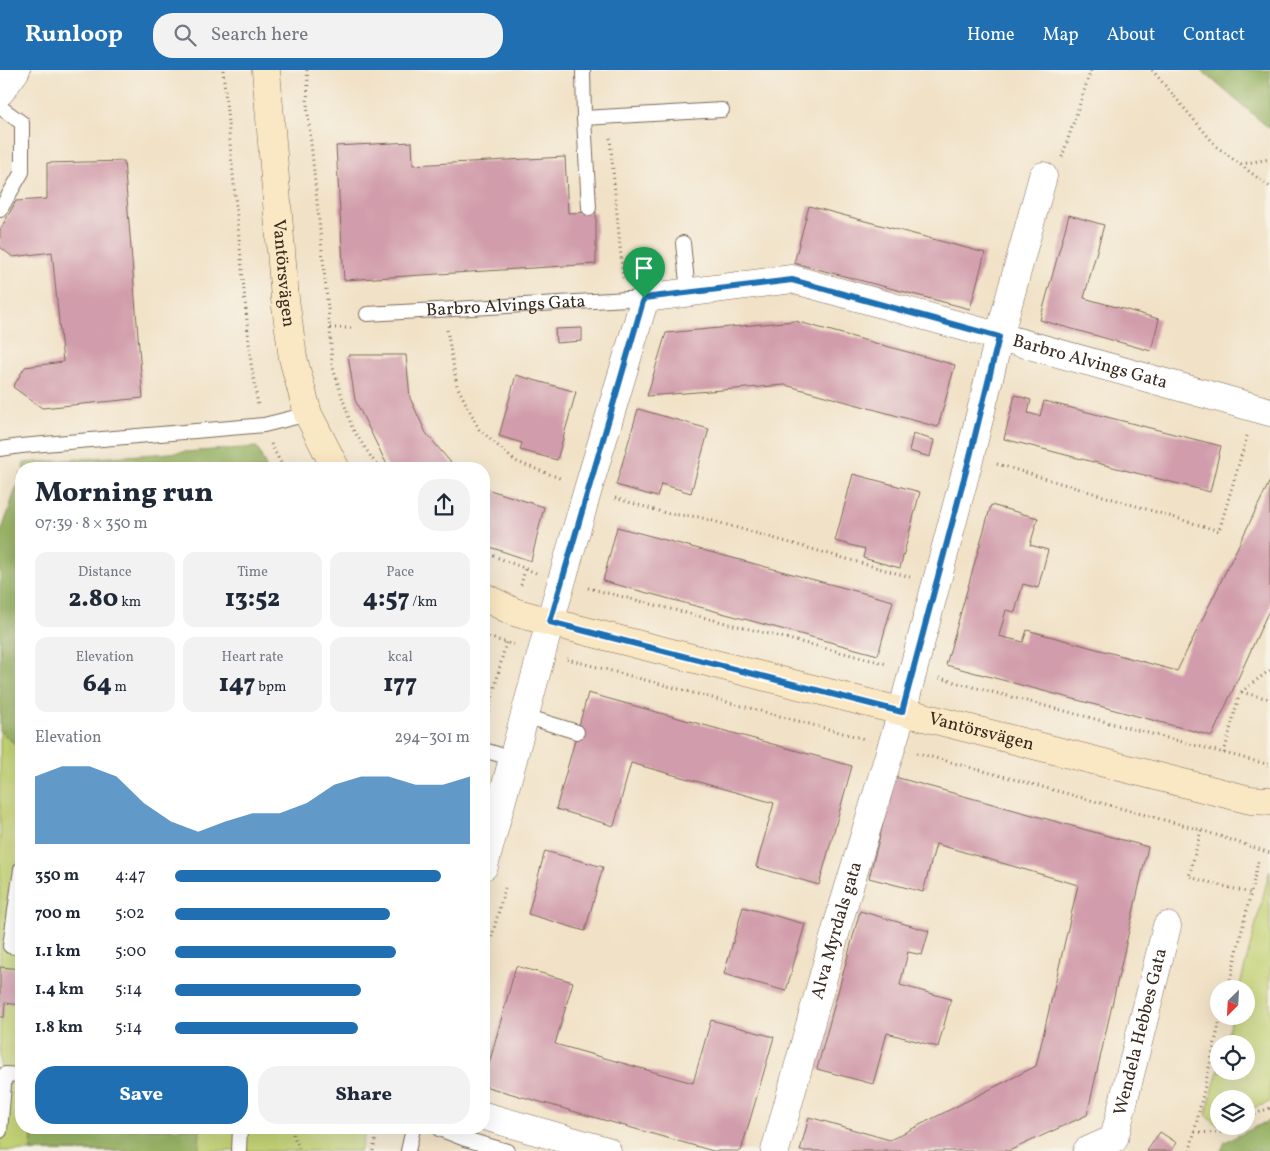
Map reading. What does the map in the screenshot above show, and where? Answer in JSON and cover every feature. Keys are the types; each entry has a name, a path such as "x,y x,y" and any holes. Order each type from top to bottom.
{"street":[{"path":"0,92 16,70"},
{"name":"Vantörsvägen","path":"266,70 285,299 293,358 308,414 332,462"},
{"name":"Alva Myrdals gata","path":"775,1151 902,712 970,456 999,337 1043,176"},
{"name":"Barbro Alvings Gata","path":"644,298 792,280 1263,410"},
{"path":"490,844 550,622 644,298"},
{"name":"Vantörsvägen","path":"490,600 514,612 550,622 1263,805"},
{"name":"Wendela Hebbes Gata","path":"1090,1150 1114,1139 1168,926"},
{"path":"490,1118 607,1151"}],"lane":[{"path":"583,70 589,208"},
{"path":"0,107 22,123 22,172 0,210"},
{"path":"584,118 722,110"},
{"path":"683,242 688,292"},
{"name":"Barbro Alvings Gata","path":"367,314 644,298"},
{"path":"0,449 264,425 308,414"},
{"path":"524,716 577,732"},
{"path":"490,752 513,759"},
{"path":"15,911 10,946 15,947"},
{"path":"0,1131 5,1074 15,1075"},
{"path":"239,1151 240,1134"},
{"path":"408,1151 412,1134"},
{"path":"452,1134 507,1151"}],"path":[{"path":"223,70 250,353 257,403"},
{"path":"307,70 307,104 330,328 332,365 352,428 374,462"},
{"path":"1043,176 1059,169 1091,70"},
{"path":"1152,70 1217,147 1270,187"},
{"path":"608,117 624,282 644,298"},
{"path":"1240,164 1270,160"},
{"path":"444,310 457,386 479,429 515,461 588,489 669,514 698,517 936,585"},
{"path":"970,456 1219,531 1263,410"},
{"path":"271,444 280,462"},
{"path":"490,554 525,569"},
{"path":"490,638 506,643 490,709"},
{"path":"1224,753 1240,692 1270,670"},
{"path":"1240,692 1270,699"},
{"path":"1201,830 1189,877 1250,894"},
{"path":"1230,980 1259,858"},
{"path":"1190,1151 1219,1025"},
{"path":"1255,1114 1270,1108"},
{"path":"1195,1132 1210,1133"},
{"path":"293,1134 301,1151"},
{"path":"373,1151 377,1134"}],"green space":[{"path":"1201,70 1270,70 1270,129"},
{"path":"257,447 264,462 39,462"},
{"path":"15,491 15,744 0,731 0,536"},
{"path":"0,731 15,744 15,1134 365,1134 360,1151 0,1151"},
{"path":"1270,870 1270,1102 1255,1108 1255,1090 1213,1090 1215,1080 1255,1080 1255,1035 1227,1035 1230,1025 1255,1025 1255,980 1241,980"},
{"path":"1210,1100 1210,1118 1206,1115"},
{"path":"1270,1120 1270,1151 1221,1151 1225,1142 1239,1135 1255,1135 1255,1127"},
{"path":"32,1134 200,1134 199,1151 31,1151"}],"building":[{"path":"412,142 413,165 565,157 568,213 596,212 596,264 344,280 336,146"},
{"path":"124,161 143,398 42,408 13,387 25,367 63,362 52,252 13,257 0,247 0,230 16,201 47,199 47,163"},
{"path":"809,206 985,253 970,309 794,263"},
{"path":"1069,215 1104,225 1084,298 1159,319 1151,351 1040,320"},
{"path":"795,321 955,365 938,427 785,385 647,396 666,333"},
{"path":"582,328 582,341 556,343 555,329"},
{"path":"348,355 406,355 410,398 426,433 450,462 386,462 355,400"},
{"path":"516,375 576,392 557,460 520,450 522,443 499,436"},
{"path":"1015,395 1031,400 1028,413 1040,416 1044,401 1221,446 1210,492 1004,439"},
{"path":"638,409 709,429 691,493 661,484 657,497 616,485"},
{"path":"913,434 934,440 930,457 909,451"},
{"path":"853,474 920,492 900,568 863,558 865,549 835,541"},
{"path":"1270,481 1270,608 1212,736 946,665 991,505 1038,518 1030,545 1048,550 1038,588 1023,584 1015,612 1006,610 999,636 1023,642 1027,630 1177,671"},
{"path":"490,490 544,507 531,561 490,547"},
{"path":"617,527 893,601 878,655 603,581"},
{"path":"588,693 852,766 819,885 756,867 774,803 631,763 614,826 556,809"},
{"path":"895,777 1148,847 1087,1115 1009,1151 800,1151 809,1117 890,1140 1036,1066 1078,885 936,844 923,892 869,878"},
{"path":"545,851 603,867 585,931 528,914"},
{"path":"743,907 805,924 786,991 724,974"},
{"path":"860,911 929,931 922,955 908,952 900,985 951,999 938,1047 887,1033 873,1084 817,1069"},
{"path":"516,966 573,982 555,1044 693,1083 711,1020 774,1037 741,1151 713,1151 490,1088 490,1060"},
{"path":"0,967 15,968 15,1004 5,1003 4,1017 0,1017"},
{"path":"1160,1132 1177,1143 1171,1151 1147,1151"}],"route":[{"path":"792,280 999,337 970,456 902,712 550,622 644,298 792,280"}]}
